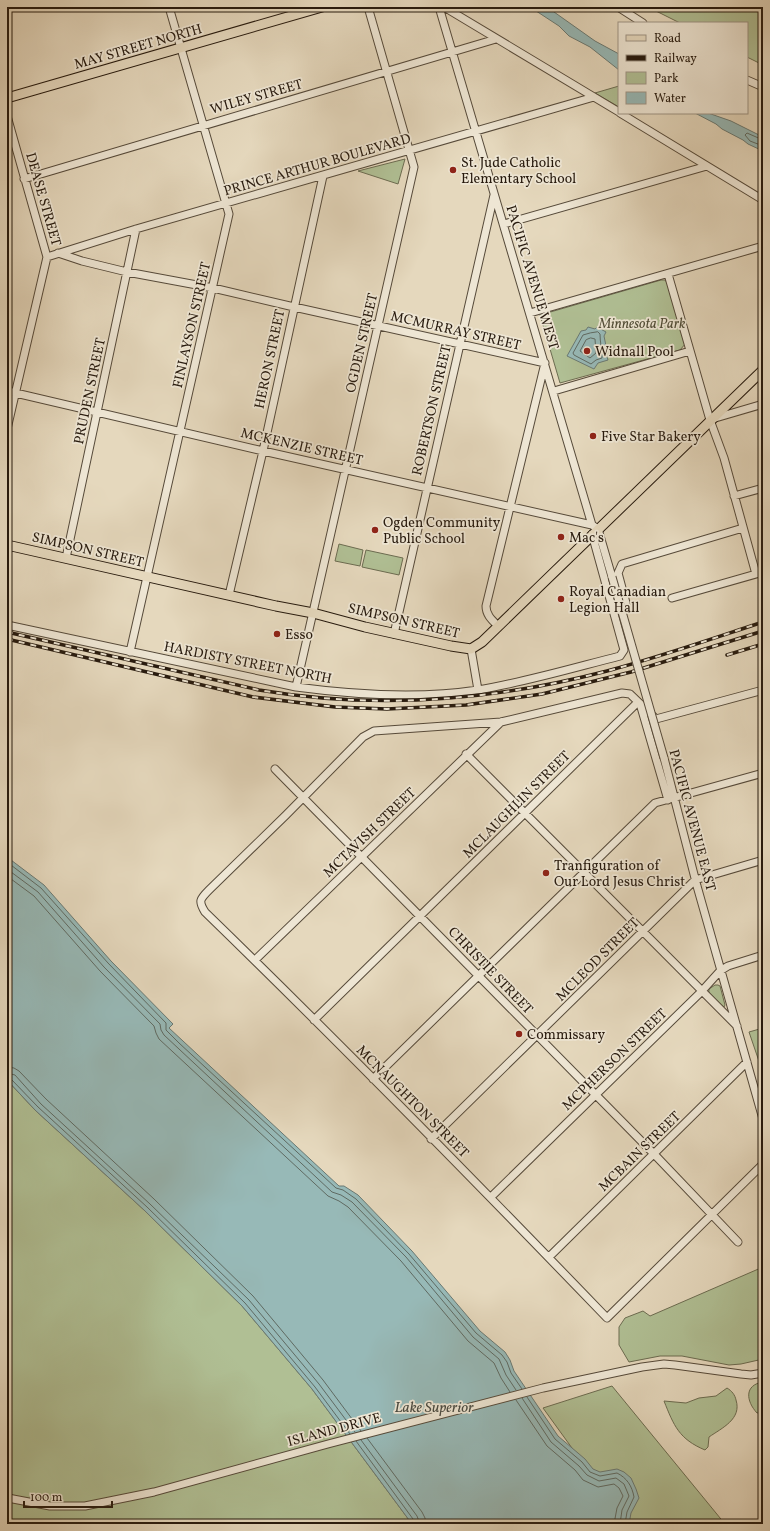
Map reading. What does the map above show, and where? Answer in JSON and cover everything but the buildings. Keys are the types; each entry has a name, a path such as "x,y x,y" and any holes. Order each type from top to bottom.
{"main road":[{"name":"MAY STREET NORTH","path":"7,98 322,7"},
{"name":"SIMPSON STREET","path":"7,545 313,613 394,634 471,649 482,642 594,529 763,370"}],"street":[{"name":"FINLAYSON STREET","path":"130,652 229,214 169,7"},
{"name":"OGDEN STREET","path":"296,687 414,167 368,7"},
{"name":"PACIFIC AVENUE WEST","path":"439,7 594,529"},
{"path":"444,7 618,112"},
{"path":"618,7 641,22"},
{"name":"WILEY STREET","path":"24,179 496,39"},
{"path":"748,80 763,87"},
{"name":"PRINCE ARTHUR BOULEVARD","path":"47,257 594,97"},
{"path":"622,114 763,200"},
{"name":"DEASE STREET","path":"7,116 47,257 7,429"},
{"path":"504,224 707,166"},
{"name":"HERON STREET","path":"229,595 263,451 323,176"},
{"name":"ROBERTSON STREET","path":"394,634 495,193"},
{"name":"PRUDEN STREET","path":"66,558 136,230"},
{"path":"530,313 763,246"},
{"name":"MCMURRAY STREET","path":"58,253 82,261 127,272 213,288 545,363"},
{"path":"668,274 710,420 724,458 743,528 760,573 672,598"},
{"path":"554,391 690,351"},
{"path":"498,626 486,611 486,606 545,363"},
{"name":"MCKENZIE STREET","path":"7,391 263,451 510,506 594,529"},
{"path":"710,420 763,404"},
{"path":"734,496 763,488"},
{"path":"626,603 618,573 622,564 743,528"},
{"name":"PACIFIC AVENUE EAST","path":"594,529 612,577 664,758 671,799 763,1119"},
{"name":"HARDISTY STREET NORTH","path":"7,625 296,687 323,691 366,694 441,693 478,690 620,656 622,654 624,650 594,529"},
{"path":"471,649 478,690"},
{"path":"303,798 363,738 374,731 501,722 622,693 630,694 656,719 763,690"},
{"path":"639,703 671,799"},
{"name":"MCLAUGHLIN STREET","path":"314,1020 639,703"},
{"name":"MCTAVISH STREET","path":"255,960 466,754 501,722"},
{"path":"466,754 736,1026"},
{"name":"CHRISTIE STREET","path":"275,769 654,1154 738,1242"},
{"path":"373,1079 654,803 763,773"},
{"name":"MCNAUGHTON STREET","path":"303,798 200,900 200,904 205,912 255,960 431,1139 491,1197 606,1318 712,1214"},
{"name":"MCLEOD STREET","path":"431,1139 695,880 763,860"},
{"name":"MCPHERSON STREET","path":"491,1197 701,992 720,971 728,966 763,955"},
{"name":"MCBAIN STREET","path":"548,1257 747,1062"},
{"path":"712,1214 763,1164"},
{"name":"ISLAND DRIVE","path":"7,1497 50,1506 85,1506 154,1492 328,1444 544,1388 642,1367 664,1364 751,1375 763,1373"}],"green space":[{"path":"648,7 763,7 763,65 748,58 748,22 678,22"},
{"path":"618,86 618,106 595,93"},
{"path":"405,159 398,184 358,171"},
{"name":"Minnesota Park","path":"665,280 668,284 686,343 680,350 560,383 540,315"},
{"path":"339,544 363,550 360,566 335,561"},
{"path":"366,550 403,558 399,575 362,567"},
{"path":"715,985 720,986 725,1005 724,1007 711,998 709,989"},
{"path":"763,1028 763,1073 749,1032"},
{"path":"7,1080 35,1110 144,1210 242,1306 312,1389 412,1524 7,1524"},
{"path":"763,1267 763,1359 729,1365 682,1356 660,1356 629,1362 619,1345 619,1327 625,1318 643,1311 650,1316"},
{"path":"763,1382 763,1412 757,1413 751,1404 749,1394 752,1386"},
{"path":"612,1386 725,1524 627,1524 543,1408"},
{"path":"727,1388 736,1398 736,1413 730,1422 709,1437 708,1447 705,1450 696,1446 678,1431 664,1401 686,1403 699,1398 716,1396"}],"water":[{"path":"530,7 547,7 595,41 618,53 618,69 590,47 569,36 559,26"},
{"path":"697,114 711,114 731,121 763,137 763,151 748,144"},
{"name":"Widnall Pool","path":"588,327 595,329 597,327 606,332 604,336 606,346 604,347 608,360 598,363 594,369 567,356 581,331 586,330"},
{"name":"Lake Superior","path":"7,857 44,885 111,961 173,1024 169,1028 339,1186 344,1186 358,1195 412,1251 480,1331 505,1352 514,1371 558,1436 585,1459 593,1469 600,1472 617,1469 624,1472 631,1478 639,1498 631,1513 629,1524 412,1524 312,1389 242,1306 144,1210 35,1110 7,1080"}],"railway":[{"path":"7,632 259,690 347,700 391,701 477,695 564,681 646,660 763,622"},
{"path":"7,639 253,697 335,707 387,709 466,705 542,694 631,672 763,631"},
{"path":"727,655 763,644"}],"place":[{"name":"St. Jude Catholic Elementary School","path":"453,170"},
{"name":"Widnall Pool","path":"587,351"},
{"name":"Five Star Bakery","path":"593,436"},
{"name":"Ogden Community Public School","path":"375,530"},
{"name":"Mac's","path":"561,537"},
{"name":"Royal Canadian Legion Hall","path":"561,599"},
{"name":"Esso","path":"277,634"},
{"name":"Tranfiguration of Our Lord Jesus Christ","path":"546,873"},
{"name":"Commissary","path":"519,1034"}]}
